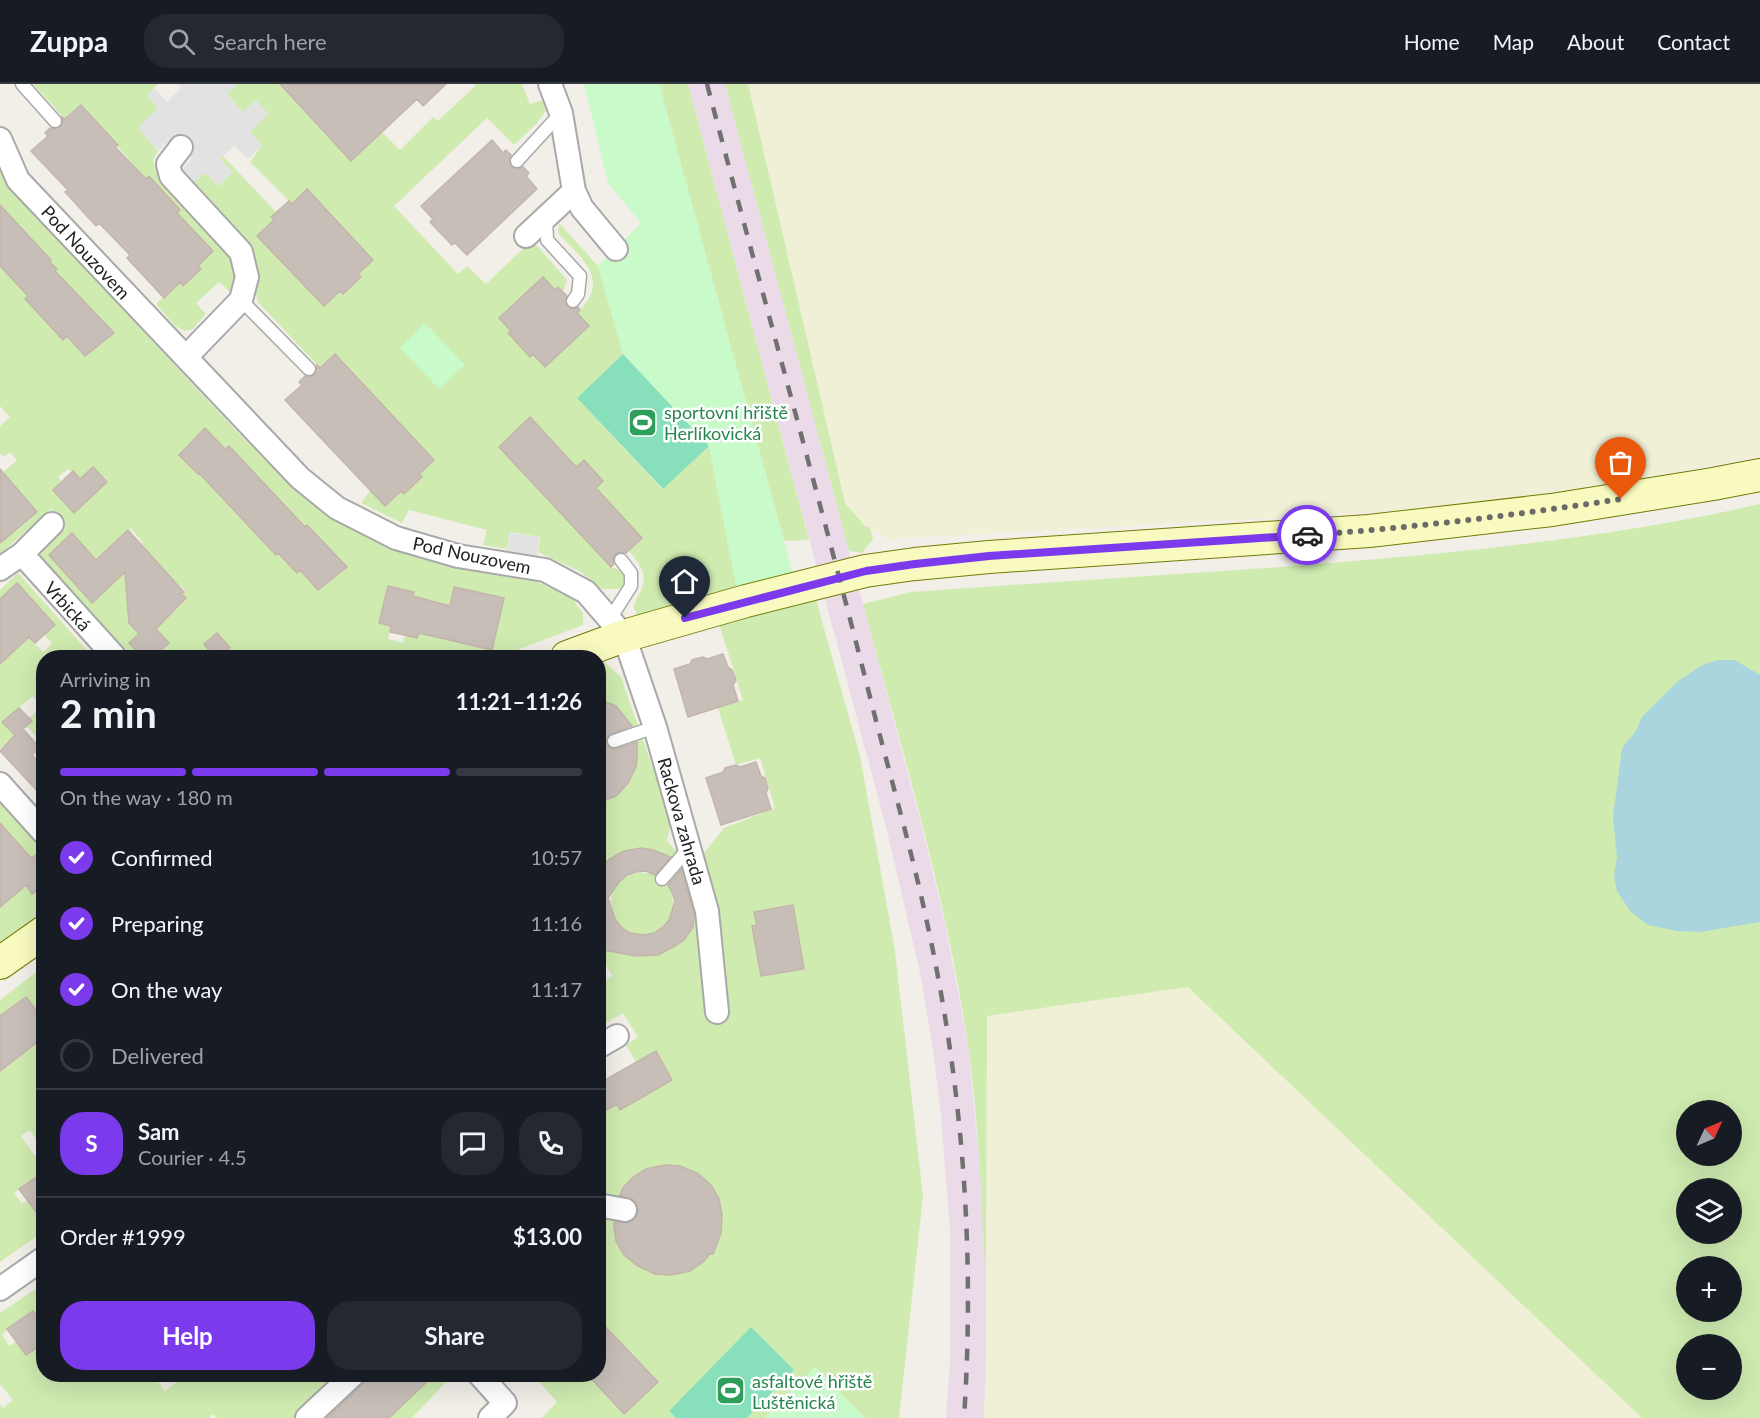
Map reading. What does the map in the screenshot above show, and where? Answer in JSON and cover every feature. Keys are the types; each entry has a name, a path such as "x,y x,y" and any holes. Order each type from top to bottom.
{"street":[{"path":"550,84 561,113 574,191 582,208 615,249"},
{"name":"Pod Nouzovem","path":"0,139 18,180 300,478 337,508 396,538 458,556 545,570 586,592 617,627"},
{"path":"181,147 168,164 171,176 241,252 247,277 241,300 186,357"},
{"path":"526,236 574,191"},
{"path":"579,650 617,627 746,601 866,571 989,556 1369,531 1552,510 1760,475"},
{"path":"0,569 22,554 52,524"},
{"name":"Vrbická","path":"22,554 109,650"},
{"name":"Rackova zahrada","path":"617,627 655,727 707,911 717,1012"},
{"path":"0,784 36,824"},
{"path":"0,963 36,938"},
{"path":"606,1206 631,1211"},
{"path":"0,1289 36,1264"},
{"path":"307,1418 345,1382"},
{"path":"483,1382 497,1411"}],"lane":[{"path":"21,84 55,121"},
{"path":"517,161 561,113"},
{"path":"546,217 547,240 580,276 578,294 573,301"},
{"path":"241,300 309,369"},
{"path":"617,627 631,586 631,573 621,560"},
{"path":"614,741 655,727"},
{"path":"662,879 690,847"}],"shaded area":[{"path":"177,84 237,84 226,94 243,112 256,100 269,114 250,132 262,145 248,159 234,146 220,159 233,172 218,186 205,172 191,185 179,172 192,159 181,147 172,138 158,151 138,128 158,108 147,95 154,88 167,102 181,88"},
{"path":"688,84 725,84 921,823 945,923 968,1045 986,1230 984,1418 946,1418 950,1362 950,1230 941,1115 921,977 887,831"},
{"path":"510,533 539,537 537,555 507,551"}],"green space":[{"path":"33,84 158,84 147,95 159,108 138,128 158,151 153,160 156,170 228,248 234,266 231,293 219,282 196,303 206,314 193,329 185,331 175,326 156,304 180,282 200,269 198,266 213,251 177,213 179,209 149,177 146,179 81,105 65,119"},
{"path":"237,84 280,84 351,160 382,132 400,150 433,117 438,121 477,84 522,84 530,104 544,100 547,109 537,123 514,145 487,118 394,206 458,274 467,266 486,284 532,240 567,280 563,291 558,287 555,290 543,277 508,334 530,357 533,354 545,367 589,326 577,313 587,301 593,280 584,261 558,233 559,223 598,266 623,354 577,398 662,489 709,446 737,590 643,617 637,615 634,607 644,583 644,577 636,559 629,551 642,538 596,488 603,481 584,461 576,467 530,418 499,447 611,567 622,571 625,577 623,586 618,589 601,589 581,572 538,552 540,537 510,532 507,549 483,545 487,530 409,510 402,523 361,503 370,491 385,506 401,491 404,494 422,477 419,474 434,460 335,354 320,368 258,302 255,291 255,263 191,185 205,172 218,186 232,172 220,159 223,156 276,212 271,217 274,220 258,236 324,306 340,291 343,294 361,278 358,274 373,261 307,190 292,204 250,162 262,145 249,132 255,127 226,93"},
{"path":"584,84 659,84 795,581 737,590 709,446 623,354 598,266 641,223 608,183"},
{"path":"659,84 688,84 809,540 784,541"},
{"path":"725,84 748,84 845,503 865,526 870,528 873,539 862,553 849,551"},
{"path":"748,84 1760,84 1760,456 1626,482 1486,504 889,539 865,526 845,503"},
{"path":"0,168 16,195 239,434 299,493 346,525 390,547 445,566 524,576 571,597 583,613 583,625 517,650 492,650 227,650 229,648 217,633 204,644 209,650 161,650 164,647 157,639 162,635 156,629 184,602 182,594 185,590 175,581 128,610 139,634 129,643 136,650 126,650 39,556 66,528 51,509 0,554 0,543 36,511 3,472 17,460 10,452 4,457 0,453 0,426 10,417 0,406 0,266 28,296 25,300 63,340 67,336 85,356 113,333 54,272 49,261 51,260 0,205","holes":["205,428 223,451 229,446 346,567 318,590 300,570 297,573 278,553 275,554 180,455","93,467 107,482 74,513 53,490 62,482 58,477 68,469 80,479","130,528 143,542 131,553 93,564","68,537 71,580 49,555","388,586 414,592 413,596 427,600 417,638 405,635 403,643 388,639 391,626 379,623","454,587 504,598 492,650 448,640 454,612 449,610"]},
{"path":"425,323 465,365 439,389 400,348"},
{"name":"sportovní hřiště Herlíkovická","path":"623,354 709,446 663,489 577,398"},
{"path":"1760,504 1760,1418 1642,1418 1188,987 987,1016 986,1285 975,1105 959,989 922,823 863,604 911,592 1302,565 1473,550 1679,521"},
{"path":"18,573 87,650 45,650 52,643 44,635 55,625 17,583 6,594 19,626 41,650 36,650 36,699 33,696 2,722 15,735 0,749 0,590"},
{"path":"816,600 860,756 895,951 923,1196 899,1418 865,1418 815,1367 765,1418 747,1418 794,1370 669,1411 676,1418 542,1418 557,1402 539,1382 595,1382 624,1413 658,1382 606,1326 606,1111 617,1104 621,1110 672,1080 656,1051 636,1062 626,1045 638,1037 623,1013 606,1023 606,980 612,976 606,965 606,940 621,953 635,956 658,955 678,944 692,925 696,909 689,876 683,869 667,883 672,894 672,914 661,929 653,934 631,933 620,926 614,917 611,905 618,884 627,876 640,873 656,875 665,855 648,849 606,869 606,796 635,767 637,742 615,745 615,756 606,773 606,728 612,737 632,727 618,710 606,702 606,663 621,677 671,820 667,841 692,868 724,828 775,808 760,758 736,765 718,708 743,700 719,624","holes":["793,905 804,969 761,976 752,926 757,925 755,912","622,1191 713,1248 615,1232 614,1215 636,1217 638,1208 618,1200"]},
{"path":"36,712 36,737 27,726 32,721 29,718"},
{"path":"0,801 36,840 36,855 27,860 19,844 3,827 0,829"},
{"path":"21,878 32,894 36,891 36,917 0,943 0,907 3,904 0,901"},
{"path":"36,972 36,1011 26,997 0,1016 0,1000"},
{"path":"1188,987 1642,1418 984,1418 987,1016"},
{"path":"36,1043 36,1139 30,1130 21,1136 36,1155 36,1177 14,1193 22,1204 28,1200 36,1212 36,1237 0,1262 0,1071"},
{"path":"36,1289 36,1315 33,1311 2,1334 9,1346 16,1342 26,1355 36,1348 36,1382 158,1382 165,1391 177,1382 365,1382 326,1418 217,1418 213,1414 209,1418 0,1418 0,1404 3,1408 13,1400 0,1384 0,1313"},
{"name":"asfaltové hřiště Luštěnická","path":"751,1327 794,1370 747,1418 676,1418 669,1411"},
{"path":"815,1367 865,1418 765,1418 770,1413"},
{"path":"427,1382 446,1382 412,1418 389,1418"}],"water":[{"path":"1719,660 1735,660 1760,675 1760,922 1700,932 1677,931 1648,925 1630,911 1617,891 1614,875 1617,858 1613,817 1622,748 1636,731 1642,717 1677,682 1702,665"}],"building":[{"path":"280,84 446,84 423,106 417,99 351,161"},
{"path":"81,105 118,145 115,147 146,179 149,176 180,210 177,213 213,251 198,266 201,269 183,286 180,282 164,298 127,258 130,255 99,223 96,226 65,192 68,190 31,151 48,136 45,133 50,128 60,127 63,123 62,117 65,119"},
{"path":"492,140 503,153 506,150 511,155 509,160 512,167 519,169 523,167 529,173 526,176 537,189 467,255 455,243 452,245 430,222 433,219 421,206"},
{"path":"307,189 373,260 358,274 361,277 343,294 340,291 324,306 257,236 274,220 271,217 289,201 292,204"},
{"path":"0,205 51,260 49,261 57,269 55,271 114,333 85,356 67,336 63,340 25,299 28,296 0,266"},
{"path":"543,277 555,290 558,287 567,296 566,305 572,309 578,307 580,310 577,313 589,326 545,367 533,354 530,357 508,333 511,331 499,318"},
{"path":"335,354 434,460 419,474 422,477 404,494 401,491 385,506 285,400 302,385 299,382 305,376 310,377 315,374 317,365 320,368"},
{"path":"530,417 576,467 584,460 603,481 596,488 642,538 626,553 616,554 611,567 499,447"},
{"path":"205,428 225,449 229,446 305,527 307,525 347,567 318,590 300,570 297,573 278,553 276,555 199,473 179,455"},
{"path":"93,467 107,482 74,513 53,490 73,471 80,479"},
{"path":"0,469 37,512 0,543"},
{"path":"128,530 184,592 181,594 186,598 156,629 169,643 161,650 136,650 129,643 139,634 129,623 125,572 92,603 49,555 72,533 96,560"},
{"path":"17,583 55,625 35,643 29,637 0,664 0,599"},
{"path":"388,586 414,592 413,596 450,606 454,587 504,598 492,650 419,633 417,638 390,632 391,626 379,623"},
{"path":"217,633 230,648 209,650 204,644"},
{"path":"723,654 736,680 733,685 738,701 688,717 674,669 690,664 692,660 703,657 707,659"},
{"path":"606,702 616,706 632,726 608,735 606,744"},
{"path":"19,708 32,721 23,729 36,744 36,752 32,755 36,759 36,789 0,751 15,735 2,722"},
{"path":"637,742 636,767 628,783 616,796 606,800 606,744 609,748 616,749"},
{"path":"756,762 761,776 765,778 768,788 766,793 771,809 721,825 706,778 723,772 725,768 736,765 740,767"},
{"path":"0,823 31,858 36,855 36,891 32,894 26,885 0,907"},
{"path":"641,848 671,857 655,875 646,871 627,875 608,898 615,919 630,933 644,935 654,933 669,920 675,901 668,885 681,870 694,914 693,927 684,940 658,955 635,956 606,951 606,862 624,851"},
{"path":"793,905 804,969 761,976 752,926 757,925 754,912"},
{"path":"26,997 36,1010 36,1043 0,1071 0,1016"},
{"path":"656,1051 672,1080 620,1110 617,1104 606,1110 606,1079"},
{"path":"665,1165 680,1166 697,1173 711,1185 719,1199 722,1214 721,1233 713,1254 690,1271 671,1275 655,1274 638,1266 624,1255 616,1241 614,1227 614,1222 630,1222 638,1213 638,1206 634,1200 620,1195 623,1188 632,1178 646,1169"},
{"path":"36,1177 36,1212 19,1189"},
{"path":"33,1311 36,1315 36,1348 26,1355 7,1329"},
{"path":"606,1327 658,1382 624,1414 594,1382 606,1382"},
{"path":"365,1382 427,1382 389,1418 327,1418"}],"railway":[{"path":"707,84 908,842 940,988 958,1110 967,1233 967,1356 964,1418"}],"way so far":[{"path":"1307,535 1369,531 1552,510 1621,499"}],"place":[{"name":"sportovní hřiště Herlíkovická","path":"643,422"},
{"name":"asfaltové hřiště Luštěnická","path":"731,1391"}],"route":[{"path":"685,618 866,571 915,564 989,556 1307,535"}]}
